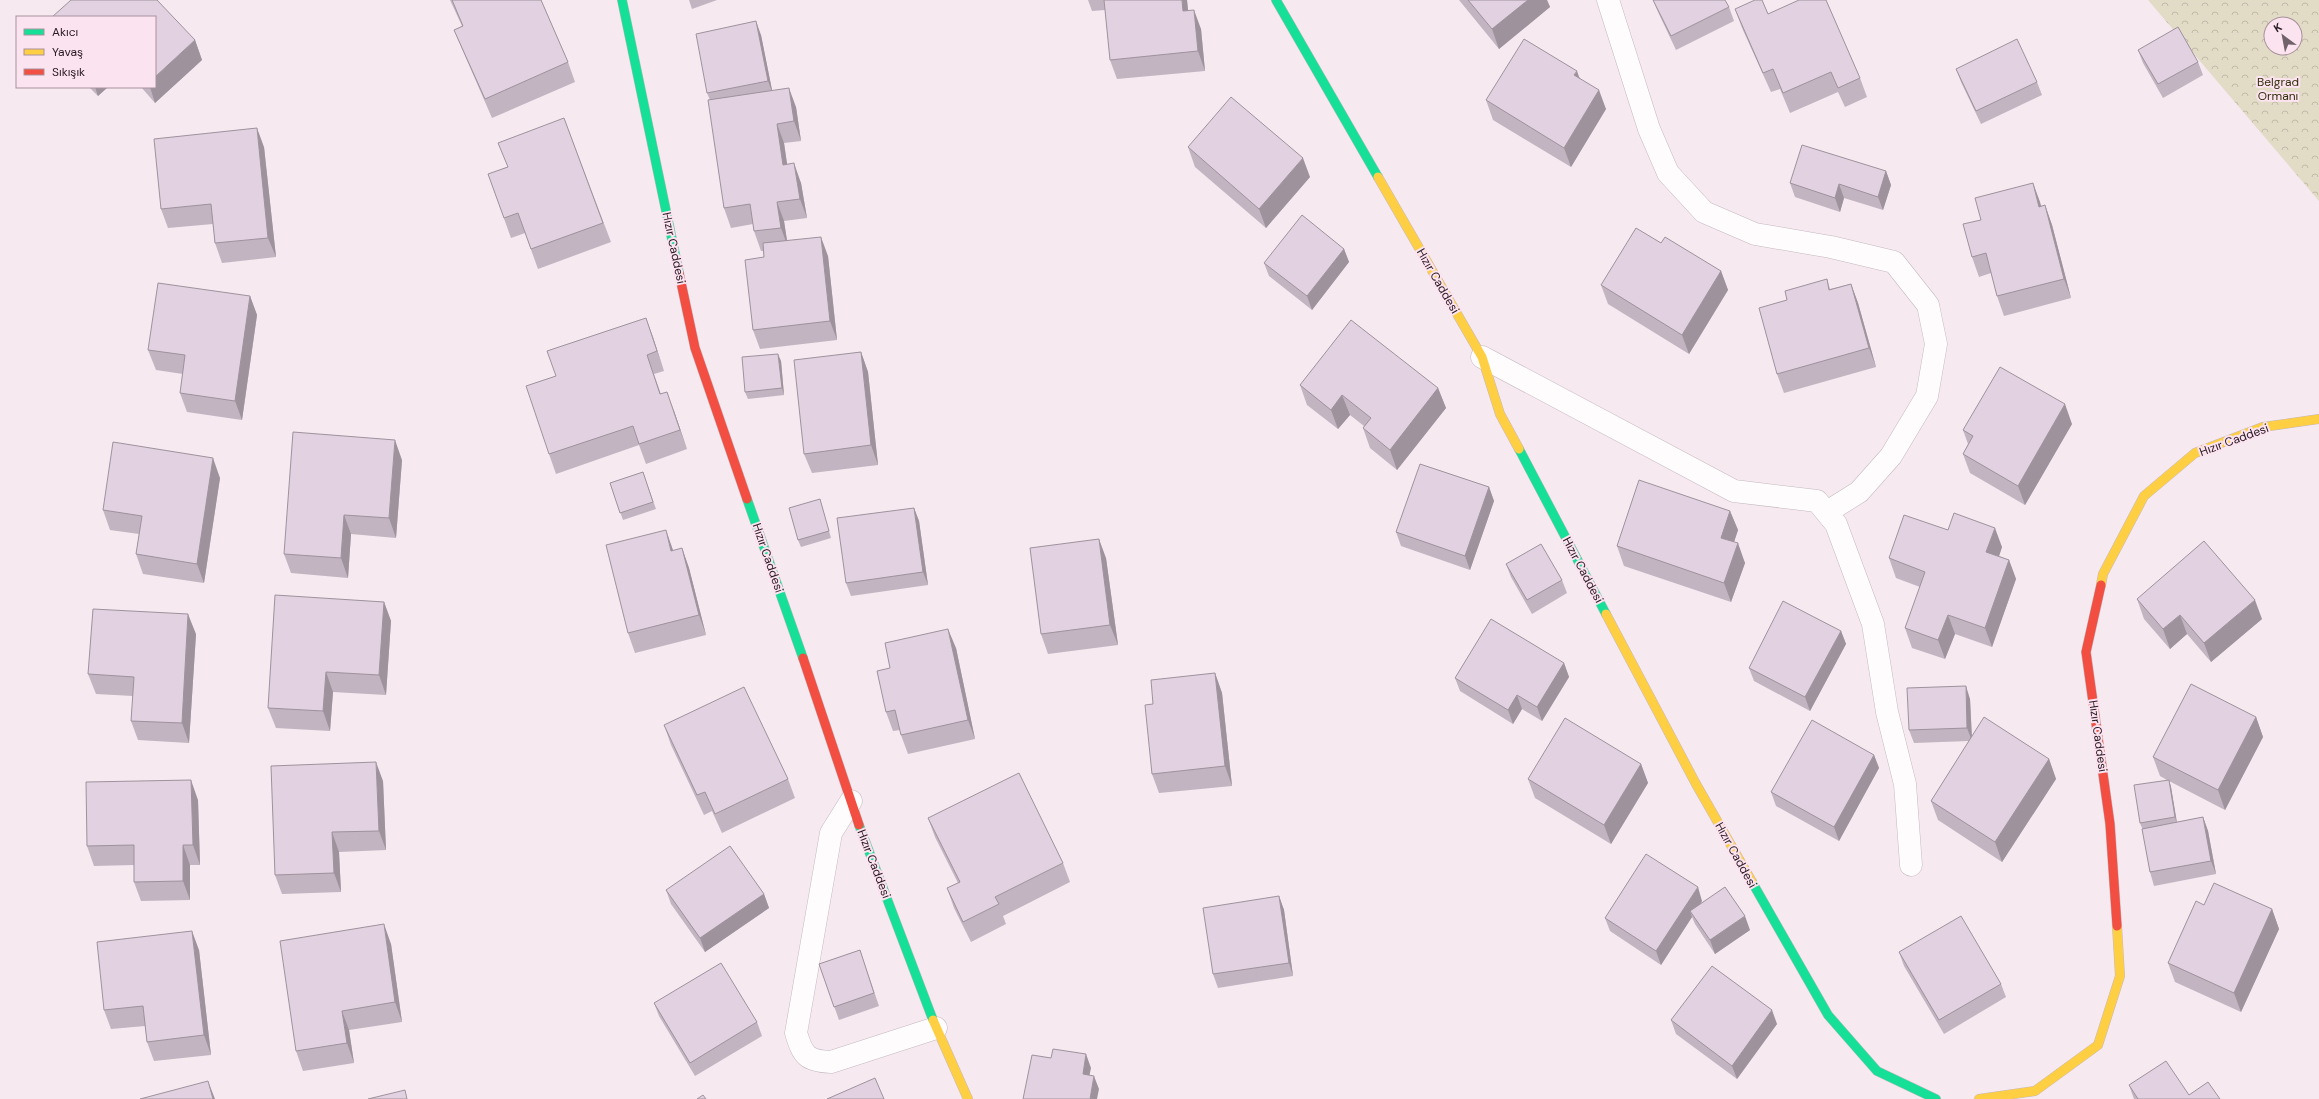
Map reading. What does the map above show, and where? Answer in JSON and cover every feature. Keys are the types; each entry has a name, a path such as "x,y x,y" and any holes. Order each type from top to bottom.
{"street":[{"name":"Hızır Caddesi","path":"622,0 695,348 851,801 936,1028 968,1099"},
{"name":"Hızır Caddesi","path":"1276,0 1482,357 1500,414 1696,784 1828,1015 1877,1071 1936,1099"},
{"path":"1608,0 1649,129 1668,173 1704,212 1755,234 1831,247 1894,262 1928,305 1936,344 1927,396 1891,456 1859,492 1827,512"},
{"path":"1482,357 1734,490 1817,501 1827,512 1836,524 1873,624 1887,712 1905,784 1911,866"},
{"name":"Hızır Caddesi","path":"1979,1099 2035,1091 2098,1046 2120,976 2110,824 2086,652 2103,574 2144,496 2195,453 2263,427 2319,419"},
{"path":"851,801 831,833 796,1033 801,1051 814,1061 831,1062 936,1028"}],"green space":[{"name":"Belgrad Ormanı","path":"2148,0 2319,0 2319,201"}],"building":[{"path":"71,0 157,0 195,40 156,76 156,16 53,16"},
{"path":"452,0 541,0 568,62 485,99 454,30 463,26"},
{"path":"1104,0 1182,0 1183,11 1194,10 1198,51 1110,60"},
{"path":"1468,0 1528,0 1492,29"},
{"path":"1653,0 1725,0 1729,7 1671,36"},
{"path":"1755,0 1762,0 1768,14 1799,0 1826,0 1860,78 1838,88 1831,72 1783,93 1773,69 1763,73 1735,9"},
{"path":"756,21 768,81 707,93 696,34"},
{"path":"2178,27 2198,62 2158,84 2138,50"},
{"path":"1524,39 1577,71 1574,75 1599,90 1564,148 1486,100"},
{"path":"2017,39 2037,82 1976,111 1956,69"},
{"path":"789,88 794,121 777,124 783,165 794,163 800,199 777,202 781,228 754,231 750,204 724,208 708,100"},
{"path":"1231,97 1303,158 1259,209 1188,147"},
{"path":"564,118 603,223 531,249 518,213 504,218 488,174 508,167 498,143"},
{"path":"257,128 268,238 215,243 211,204 161,209 154,139"},
{"path":"1802,145 1886,171 1878,197 1839,184 1835,198 1790,183"},
{"path":"2033,183 2039,207 2045,205 2064,279 1997,296 1986,253 1972,257 1963,224 1981,220 1975,198"},
{"path":"1302,215 1344,249 1307,296 1264,263"},
{"path":"1636,228 1661,243 1665,237 1721,271 1682,335 1601,285"},
{"path":"821,237 830,321 753,330 745,260 764,257 763,243"},
{"path":"1827,279 1829,290 1851,284 1869,348 1777,374 1759,308 1787,300 1785,291"},
{"path":"158,283 250,296 235,401 180,393 185,355 148,350"},
{"path":"646,318 657,351 647,355 660,394 667,392 680,430 639,444 633,426 549,454 526,386 556,376 547,351"},
{"path":"1351,320 1438,388 1390,450 1363,428 1371,418 1342,395 1331,410 1300,385"},
{"path":"861,352 871,445 804,454 794,360"},
{"path":"778,354 782,388 745,392 742,357"},
{"path":"2000,367 2065,404 2018,486 1963,454 1973,436 1963,430"},
{"path":"293,432 395,440 389,518 344,515 341,558 284,554"},
{"path":"113,442 213,458 197,564 136,554 142,516 103,510"},
{"path":"1420,464 1489,487 1465,556 1396,532"},
{"path":"643,472 653,502 620,513 610,483"},
{"path":"1639,480 1730,511 1721,538 1738,543 1724,583 1617,546"},
{"path":"820,499 829,531 798,540 789,508"},
{"path":"914,508 923,572 846,583 837,518"},
{"path":"1954,513 1995,528 1986,552 2009,560 1985,628 1948,615 1938,640 1905,628 1925,572 1889,558 1904,515 1948,530"},
{"path":"666,530 671,551 682,548 699,615 628,633 606,545"},
{"path":"1099,539 1110,625 1041,634 1030,548"},
{"path":"2204,541 2255,600 2204,643 2180,615 2163,629 2137,599"},
{"path":"1541,544 1562,580 1527,600 1506,564"},
{"path":"275,595 384,602 379,675 326,672 323,711 268,708"},
{"path":"1783,601 1841,631 1805,697 1749,668"},
{"path":"93,609 188,614 182,723 131,721 134,677 88,674"},
{"path":"1491,619 1564,663 1537,707 1517,695 1508,710 1455,678"},
{"path":"948,629 968,720 901,735 895,710 886,712 877,671 890,668 885,643"},
{"path":"1215,673 1225,766 1152,774 1145,705 1153,704 1151,680"},
{"path":"2191,684 2256,717 2218,790 2153,757"},
{"path":"1966,686 1967,728 1909,730 1907,688"},
{"path":"744,687 788,779 715,814 705,792 697,795 664,725"},
{"path":"1984,717 2049,759 1995,842 1931,801"},
{"path":"1565,718 1641,764 1604,825 1528,779"},
{"path":"1812,720 1874,755 1834,827 1771,792"},
{"path":"376,762 379,831 332,832 334,873 275,875 271,766"},
{"path":"1019,773 1063,863 995,897 999,904 963,922 947,888 960,882 928,818"},
{"path":"191,780 193,845 183,845 183,881 134,882 134,845 87,846 86,782"},
{"path":"2169,780 2175,817 2140,823 2134,785"},
{"path":"2203,817 2211,861 2150,872 2142,829"},
{"path":"730,846 764,894 700,938 666,890"},
{"path":"1646,854 1698,887 1656,951 1605,918"},
{"path":"2214,883 2272,909 2234,993 2168,963 2196,901 2204,905"},
{"path":"1725,887 1745,916 1710,940 1690,911"},
{"path":"1279,896 1289,963 1213,974 1203,908"},
{"path":"1961,916 2001,984 1939,1020 1899,952"},
{"path":"384,924 395,1002 342,1011 347,1043 296,1051 280,941"},
{"path":"192,931 204,1035 147,1042 143,1006 104,1010 97,942"},
{"path":"860,950 874,993 834,1007 819,964"},
{"path":"721,963 757,1022 690,1063 654,1003"},
{"path":"1712,966 1772,1010 1732,1066 1671,1020"},
{"path":"1053,1049 1086,1054 1083,1074 1094,1076 1090,1099 1023,1099 1032,1055 1051,1058"},
{"path":"2166,1061 2189,1095 2208,1082 2220,1099 2138,1099 2129,1085"},
{"path":"875,1078 884,1099 827,1099"},
{"path":"208,1081 213,1099 140,1099"},
{"path":"405,1090 407,1099 368,1099"},
{"path":"703,1095 706,1099 697,1099"}],"traffic: fast":[{"path":"622,0 679,273"},
{"path":"1276,0 1378,177"},
{"path":"1519,449 1606,614"},
{"path":"747,499 803,658"},
{"path":"859,825 933,1020"},
{"path":"1752,882 1828,1015 1877,1071 1936,1099"}],"traffic: slow":[{"path":"1378,177 1482,357 1500,414 1519,449"},
{"path":"2101,585 2103,574 2144,496 2195,453 2263,427 2319,419"},
{"path":"1606,614 1696,784 1752,882"},
{"path":"1979,1099 2035,1091 2098,1045 2120,976 2117,926"},
{"path":"933,1020 968,1099"}],"traffic: jam":[{"path":"679,273 695,348 747,499"},
{"path":"2101,585 2086,652 2110,824 2117,926"},
{"path":"803,658 859,825"}]}
